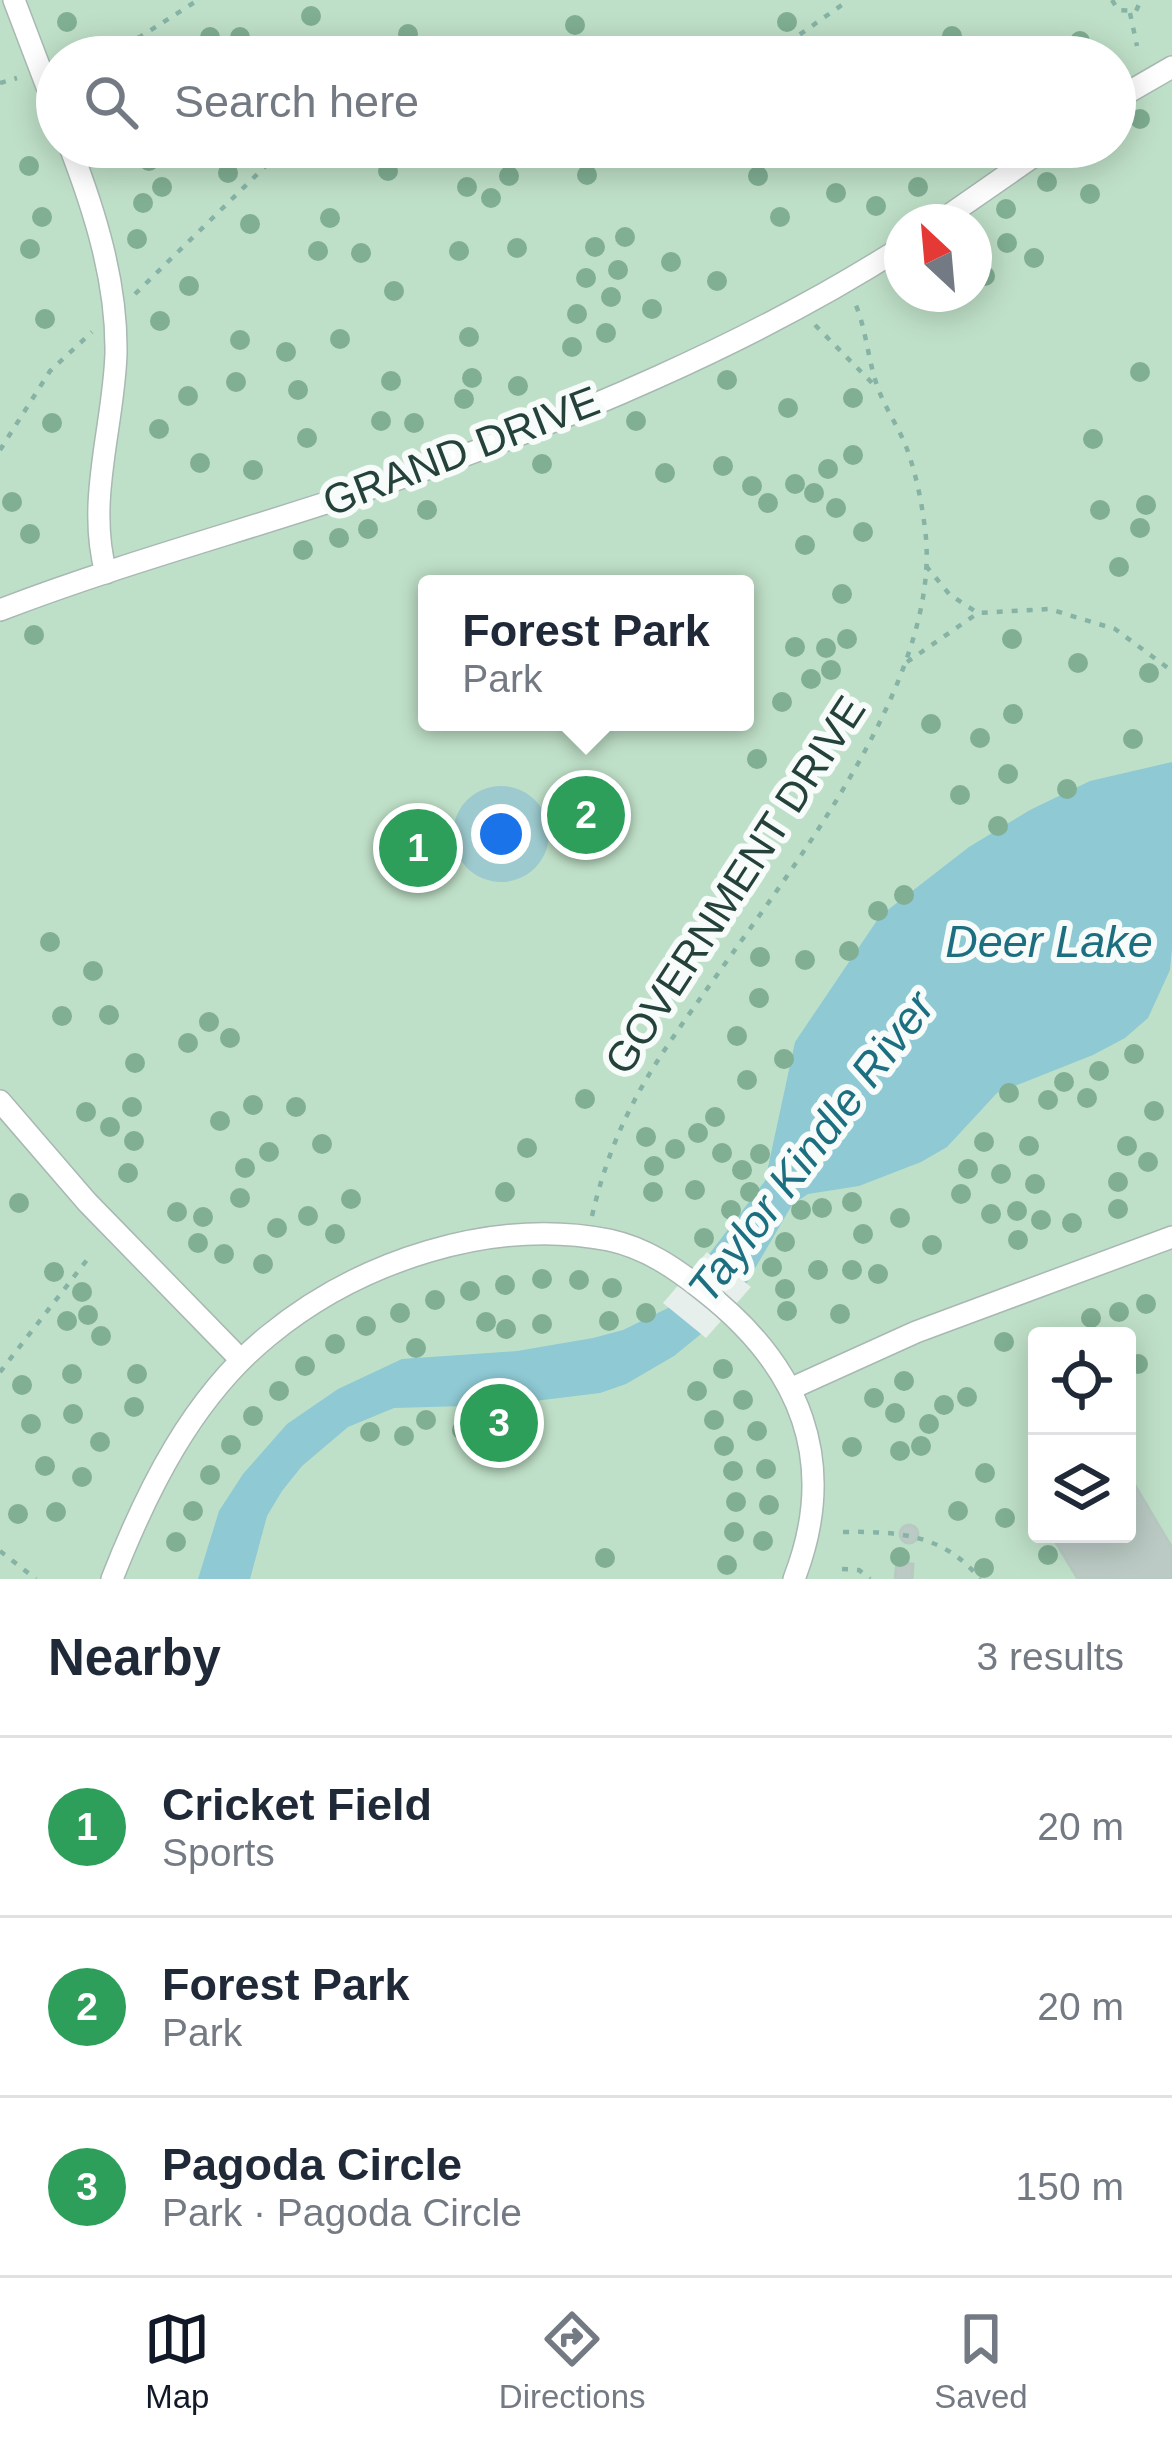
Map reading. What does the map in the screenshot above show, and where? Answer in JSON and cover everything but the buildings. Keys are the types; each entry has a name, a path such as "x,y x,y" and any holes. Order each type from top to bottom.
{"street":[{"path":"14,0 36,58"},
{"path":"1136,88 1172,67"},
{"path":"77,168 97,224 116,350 99,530 106,573"},
{"path":"965,204 1017,168"},
{"name":"GRAND DRIVE","path":"0,610 488,448 729,341 884,258"},
{"path":"0,1101 87,1202 242,1360"},
{"path":"112,1579 170,1454 212,1393 284,1323 340,1288 405,1260 449,1246 521,1234 588,1237 642,1250 679,1270 738,1318 773,1358 807,1436 814,1488 813,1515 794,1579"},
{"path":"790,1389 916,1332 1172,1237"}],"path":[{"path":"142,36 198,0"},
{"path":"799,36 848,0"},
{"path":"1112,0 1118,10 1130,13 1141,0"},
{"path":"1130,13 1135,36"},
{"path":"1136,41 1137,46"},
{"path":"0,83 11,80"},
{"path":"131,298 264,168"},
{"name":"GOVERNMENT DRIVE","path":"595,1205 622,1121 643,1079 798,858 847,778 907,662 926,566 923,514 907,448 878,389 855,303"},
{"name":"GOVERNMENT DRIVE","path":"815,326 878,389"},
{"path":"0,450 50,371 83,340"},
{"path":"926,566 950,595 978,614"},
{"path":"907,662 978,614 1023,608 1075,614 1115,629 1172,671"},
{"path":"0,1372 90,1256"},
{"path":"843,1532 897,1532 937,1544 964,1560 980,1579"},
{"path":"0,1551 36,1579"},
{"path":"842,1569 860,1570 870,1579"}],"green space":[{"path":"0,0 1172,0 1172,1579 0,1579"}],"water":[{"name":"Deer Lake","path":"1172,762 1170,970 1148,1018 1125,1038 997,1093 947,1147 921,1162 859,1186 808,1194 792,1205 746,1284 701,1334 626,1384 600,1393 501,1405 394,1408 348,1427 302,1466 282,1491 267,1516 250,1579 198,1579 219,1511 243,1474 287,1424 338,1389 402,1359 517,1351 593,1338 623,1330 668,1308 765,1181 795,1042 880,916 969,847 1030,810 1090,781"}],"pier":[{"path":"707,1252 751,1287 706,1338 663,1303"}],"place":[{"name":"Forest Park","path":"586,815"},
{"name":"Cricket Field","path":"418,848"},
{"name":"Pagoda Circle","path":"499,1423"}],"water label":[{"name":"Taylor Kindle River","path":"811,1147"}]}
